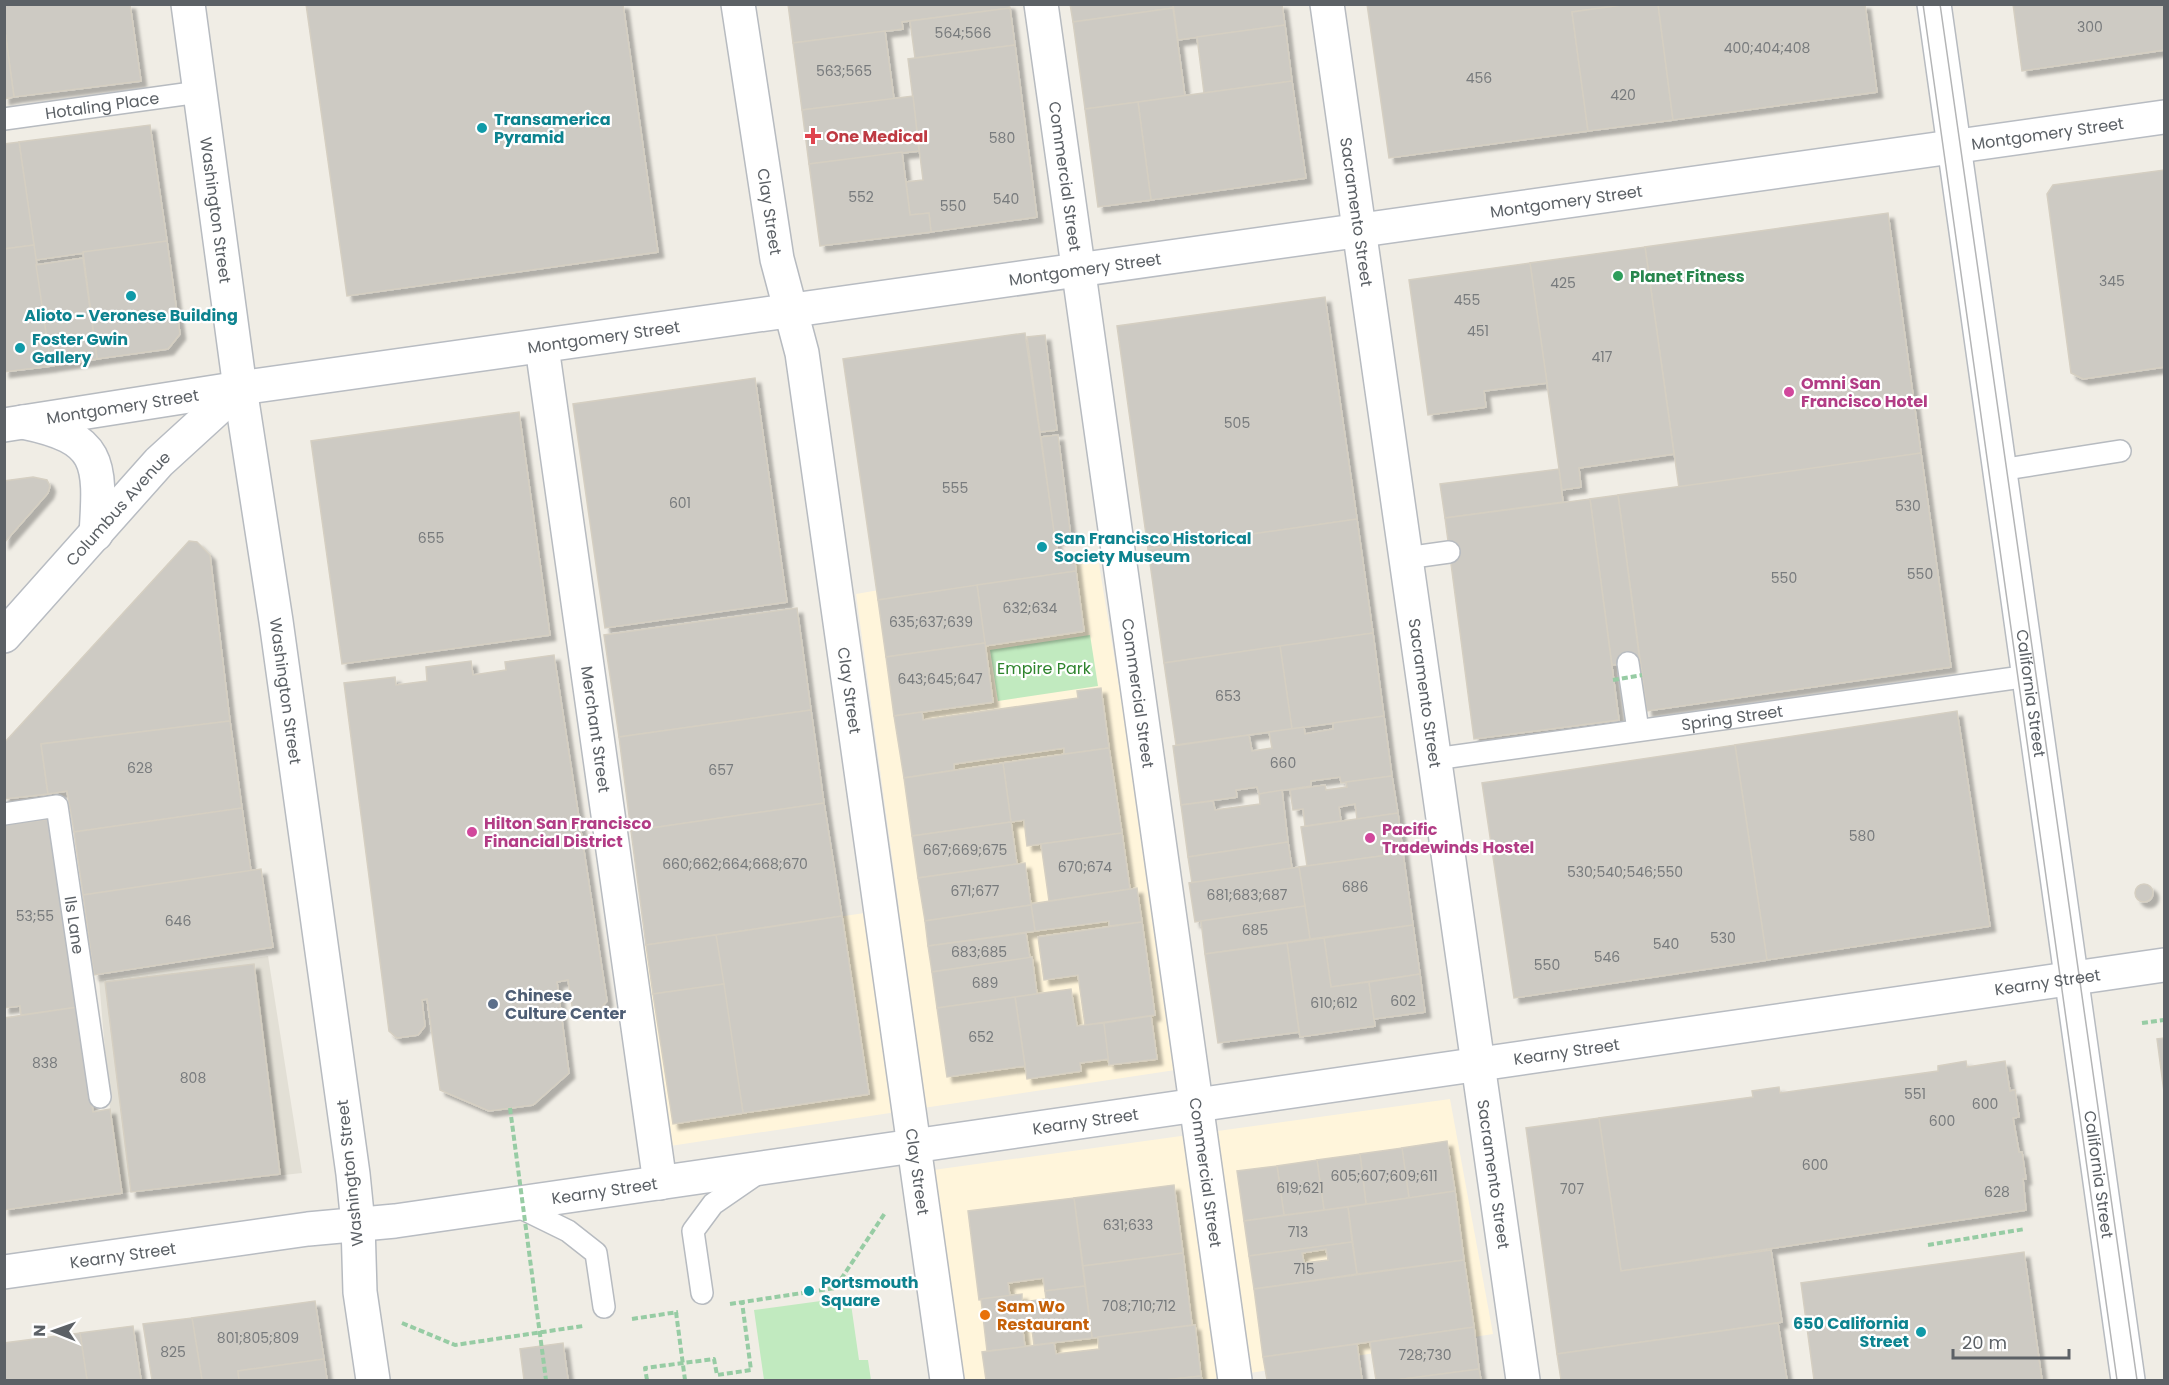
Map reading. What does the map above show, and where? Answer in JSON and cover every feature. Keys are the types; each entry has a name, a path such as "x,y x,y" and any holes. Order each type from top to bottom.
{"street":[{"name":"Washington Street","path":"188,4 240,388 276,621 353,1174 358,1224 360,1292 373,1380"},
{"name":"Clay Street","path":"738,4 775,248 802,353 947,1380"},
{"name":"Commercial Street","path":"1041,4 1235,1380"},
{"name":"Sacramento Street","path":"1327,4 1523,1380"},
{"name":"California Street","path":"1934,4 2128,1380"},
{"name":"Montgomery Street","path":"14,423 240,388 790,313 1359,230 2164,117"},
{"name":"Merchant Street","path":"542,347 660,1183"},
{"name":"Columbus Avenue","path":"4,636 159,462 240,388"},
{"path":"14,423 67,435 84,444 89,451 95,472 96,534"},
{"name":"Kearny Street","path":"4,1272 766,1168 912,1144 2164,965"}],"lane":[{"name":"Hotaling Place","path":"4,119 199,93"},
{"path":"2000,470 2120,451"},
{"path":"1406,558 1449,552"},
{"path":"1635,669 1638,730"},
{"name":"Spring Street","path":"1435,759 2029,676"},
{"name":"Ils Lane","path":"4,814 57,806 100,1097"},
{"path":"702,1293 693,1231 713,1204 766,1168"},
{"path":"512,1203 568,1231 596,1252 604,1307"}],"path":[{"path":"1613,680 1635,669"},
{"path":"2142,1023 2164,1020"},
{"path":"510,1108 546,1380"},
{"path":"1928,1245 2025,1229"},
{"path":"647,1380 645,1368 714,1359 717,1375 751,1370 742,1302"},
{"path":"676,1312 685,1380"},
{"path":"401,1322 437,1338"}],"shaded area":[{"path":"1097,552 1182,1069 670,1146 639,946 899,908 856,594"},
{"path":"268,956 302,1173 122,1193 110,1109 99,980"},
{"path":"1450,1099 1493,1334 1206,1380 959,1380 926,1171"}],"green space":[{"name":"Empire Park","path":"1090,635 1098,686 998,701 990,650"},
{"path":"850,1297 859,1360 868,1360 871,1380 764,1380 754,1310"}],"building":[{"path":"4,4 130,4 141,81 14,97 4,24"},
{"name":"Transamerica Pyramid","path":"306,4 623,4 658,252 347,296"},
{"path":"788,4 1009,4 1010,8 902,22 903,29 793,43"},
{"path":"1070,4 1173,4 1173,8 1073,22"},
{"path":"1173,4 1282,4 1285,25 1178,40"},
{"path":"1367,4 1612,4 1612,7 1572,12 1588,131 1389,158"},
{"path":"1629,4 1658,4 1673,120 1588,131 1572,12"},
{"path":"1658,4 1865,4 1877,92 1673,120"},
{"path":"2013,4 2164,4 2164,50 2022,71"},
{"path":"1010,8 1015,45 915,58 910,21"},
{"path":"1173,8 1185,96 1085,109 1073,22"},
{"path":"4,24 14,97 4,99"},
{"path":"1285,25 1292,81 1204,93 1197,37"},
{"path":"885,31 894,99 802,110 793,43"},
{"path":"1015,45 1037,217 931,232 929,213 910,215 906,182 923,180 908,59"},
{"path":"1292,81 1306,178 1151,200 1138,102"},
{"path":"913,96 919,151 809,164 802,110"},
{"path":"1138,102 1151,200 1098,207 1085,109"},
{"path":"150,125 167,241 36,260 19,142"},
{"path":"19,142 34,245 4,249 4,144"},
{"path":"902,152 910,215 929,213 931,232 820,246 809,164"},
{"path":"2164,170 2164,367 2083,379 2071,373 2047,194 2053,185"},
{"name":"Omni San Francisco Hotel","path":"1888,213 1921,453 1679,488 1645,247"},
{"name":"Alioto - Veronese Building","path":"167,241 180,334 168,349 97,359 83,252"},
{"path":"34,245 51,366 4,372 4,249"},
{"path":"1645,247 1674,454 1579,468 1581,487 1562,490 1530,263"},
{"path":"83,258 97,359 51,366 36,265"},
{"path":"1530,263 1547,383 1484,391 1486,407 1428,415 1409,280"},
{"path":"1325,297 1357,519 1148,549 1117,326"},
{"path":"1025,333 1058,556 1074,554 1076,571 878,600 843,359"},
{"path":"1045,335 1057,430 1040,432 1027,337"},
{"path":"755,378 787,602 605,628 573,404"},
{"path":"519,412 550,635 342,664 311,441"},
{"path":"1058,435 1071,538 1055,539 1041,437"},
{"path":"1921,453 1951,667 1647,711 1618,495"},
{"path":"1559,469 1563,502 1445,518 1440,484"},
{"path":"33,477 47,480 50,486 48,493 4,543 4,481"},
{"path":"1618,495 1640,662 1612,665 1590,499"},
{"path":"1590,499 1619,720 1474,739 1445,518"},
{"path":"1357,519 1373,633 1164,663 1148,549"},
{"path":"189,541 197,542 210,555 230,721 41,744 48,794 4,799 4,743"},
{"path":"1076,571 1084,631 985,646 977,585"},
{"path":"977,585 985,643 886,657 878,600"},
{"path":"797,608 811,710 619,737 604,635"},
{"path":"1373,633 1384,716 1292,729 1280,646"},
{"path":"985,643 993,702 894,716 886,657"},
{"path":"1280,646 1292,729 1176,745 1164,663"},
{"name":"Hilton San Francisco Financial District","path":"554,655 607,1001 599,1010 578,1012 572,1006 568,980 557,982 569,1073 533,1105 489,1111 440,1090 427,999 422,1000 425,1026 418,1035 397,1038 389,1031 344,683 395,677 396,685 427,681 426,667 471,661 473,675 506,670 505,662"},
{"path":"1101,688 1109,748 1064,754 1064,748 954,764 954,770 904,778 894,716 922,712 923,720 1078,698 1077,691"},
{"path":"811,710 824,803 631,831 619,737"},
{"path":"1957,711 1990,926 1767,960 1735,745"},
{"path":"1384,716 1392,776 1341,783 1340,777 1311,781 1311,786 1259,794 1257,787 1236,790 1237,797 1181,805 1173,746 1249,735 1252,751 1272,748 1269,732 1304,727 1305,734 1333,729 1333,723"},
{"path":"230,721 242,808 74,832 67,791 48,794 41,744"},
{"path":"1735,745 1767,960 1514,998 1482,783"},
{"path":"1109,748 1122,833 1027,846 1024,820 1011,822 1003,763"},
{"path":"1003,763 1011,822 912,836 904,778"},
{"path":"1392,776 1398,813 1357,819 1355,804 1339,807 1341,821 1305,826 1303,809 1293,810 1290,790 1325,785 1326,790 1347,787 1346,782"},
{"path":"1282,790 1288,842 1188,857 1181,805 1213,801 1215,810 1260,804 1259,794"},
{"path":"824,803 842,916 646,945 631,831"},
{"path":"242,808 251,871 83,895 74,832"},
{"path":"1398,813 1403,853 1307,866 1301,827"},
{"path":"50,819 78,1007 21,1015 20,1006 4,1008 4,825"},
{"path":"1011,822 1017,864 918,878 912,836"},
{"path":"1122,833 1130,889 1049,901 1041,844"},
{"path":"1288,842 1292,868 1192,883 1188,857"},
{"path":"1403,853 1413,925 1310,939 1299,867"},
{"path":"1025,863 1031,905 925,921 918,878"},
{"path":"1299,867 1305,906 1195,922 1189,883"},
{"path":"261,869 273,947 94,975 83,895"},
{"path":"2144,884 2150,887 2153,893 2150,899 2144,902 2138,899 2135,893 2138,887"},
{"path":"1137,888 1142,922 1109,926 1109,921 1035,931 1031,904"},
{"path":"1031,905 1035,931 928,946 925,921"},
{"path":"1305,906 1310,939 1205,954 1201,921"},
{"path":"842,916 869,1094 743,1113 716,935"},
{"path":"1142,922 1155,1015 1085,1025 1078,975 1044,980 1038,937"},
{"path":"1413,925 1420,974 1331,987 1324,938"},
{"path":"1026,933 1030,958 932,972 928,946"},
{"path":"716,935 724,984 653,994 646,945"},
{"path":"1324,938 1331,987 1369,982 1375,1026 1300,1037 1287,943"},
{"path":"1287,943 1299,1032 1218,1043 1205,954"},
{"path":"1032,957 1037,994 937,1008 932,972"},
{"path":"254,964 280,1174 131,1192 105,982"},
{"path":"1420,974 1425,1012 1374,1019 1369,982"},
{"path":"724,984 743,1113 673,1124 653,994"},
{"path":"1071,989 1077,1026 1104,1023 1109,1059 1080,1063 1081,1071 1027,1079 1015,997"},
{"path":"1015,997 1025,1066 947,1077 937,1008"},
{"path":"78,1007 93,1112 110,1109 122,1193 4,1210 4,1018"},
{"path":"1151,1016 1157,1059 1109,1065 1104,1023"},
{"path":"2164,1038 2164,1092 2157,1039"},
{"path":"1966,1061 1967,1067 2005,1061 2010,1091 2015,1090 2019,1117 2013,1118 2026,1179 2023,1179 2026,1210 1621,1271 1599,1118 1753,1097 1752,1091 1779,1087 1780,1093 1938,1071 1938,1066"},
{"path":"1599,1118 1621,1271 1771,1250 1782,1322 1557,1354 1526,1128"},
{"path":"1447,1141 1455,1191 1409,1198 1402,1148"},
{"path":"1402,1148 1409,1198 1366,1204 1360,1154"},
{"path":"1360,1154 1366,1204 1324,1210 1317,1160"},
{"path":"1317,1160 1324,1210 1284,1215 1277,1166"},
{"path":"1277,1166 1284,1215 1244,1221 1237,1171"},
{"path":"1174,1185 1183,1253 1083,1266 1074,1198"},
{"path":"1455,1191 1464,1260 1357,1274 1348,1207"},
{"path":"1074,1198 1085,1286 1045,1291 1043,1278 1008,1283 1010,1296 979,1300 968,1211"},
{"path":"1348,1207 1352,1242 1249,1256 1244,1221"},
{"path":"1352,1242 1357,1274 1254,1289 1249,1256","holes":["1326,1249 1328,1260 1304,1263 1302,1253"]},
{"name":"650 California Street","path":"2024,1252 2042,1380 1814,1380 1801,1283"},
{"path":"1183,1253 1192,1325 1092,1338 1083,1266"},
{"path":"1464,1260 1474,1327 1263,1357 1254,1289"},
{"path":"1085,1286 1092,1338 1034,1345 1031,1323 1022,1324 1025,1347 987,1351 981,1299 1022,1294 1022,1302 1046,1299 1045,1291"},
{"path":"315,1301 324,1359 238,1371 239,1380 202,1380 192,1318"},
{"path":"192,1318 202,1380 152,1380 143,1324"},
{"path":"1778,1323 1787,1380 1561,1380 1557,1354"},
{"path":"1195,1325 1201,1376 1164,1380 986,1380 982,1352 1054,1343 1056,1354 1099,1349 1098,1337"},
{"path":"133,1326 141,1380 87,1380 80,1333"},
{"path":"1474,1327 1479,1369 1396,1380 1376,1380 1370,1342"},
{"path":"80,1333 87,1380 4,1380 4,1343"},
{"path":"563,1343 568,1380 524,1380 520,1349"},
{"path":"1357,1344 1362,1380 1267,1380 1263,1357"},
{"path":"324,1359 327,1380 239,1380 238,1371"},
{"path":"1479,1369 1481,1380 1396,1380"},
{"path":"1201,1376 1202,1380 1164,1380"}],"tram line":[{"path":"1923,4 2117,1380"},
{"path":"1940,4 2137,1380"}],"place":[{"name":"Transamerica Pyramid","path":"482,128"},
{"name":"One Medical","path":"813,136"},
{"name":"Planet Fitness","path":"1618,276"},
{"name":"Alioto - Veronese Building","path":"131,296"},
{"name":"Foster Gwin Gallery","path":"20,348"},
{"name":"Omni San Francisco Hotel","path":"1789,392"},
{"name":"San Francisco Historical Society Museum","path":"1042,547"},
{"name":"Hilton San Francisco Financial District","path":"472,832"},
{"name":"Pacific Tradewinds Hostel","path":"1370,838"},
{"name":"Chinese Culture Center","path":"493,1004"},
{"name":"Portsmouth Square","path":"809,1291"},
{"name":"Sam Wo Restaurant","path":"985,1315"},
{"name":"650 California Street","path":"1921,1332"}]}
